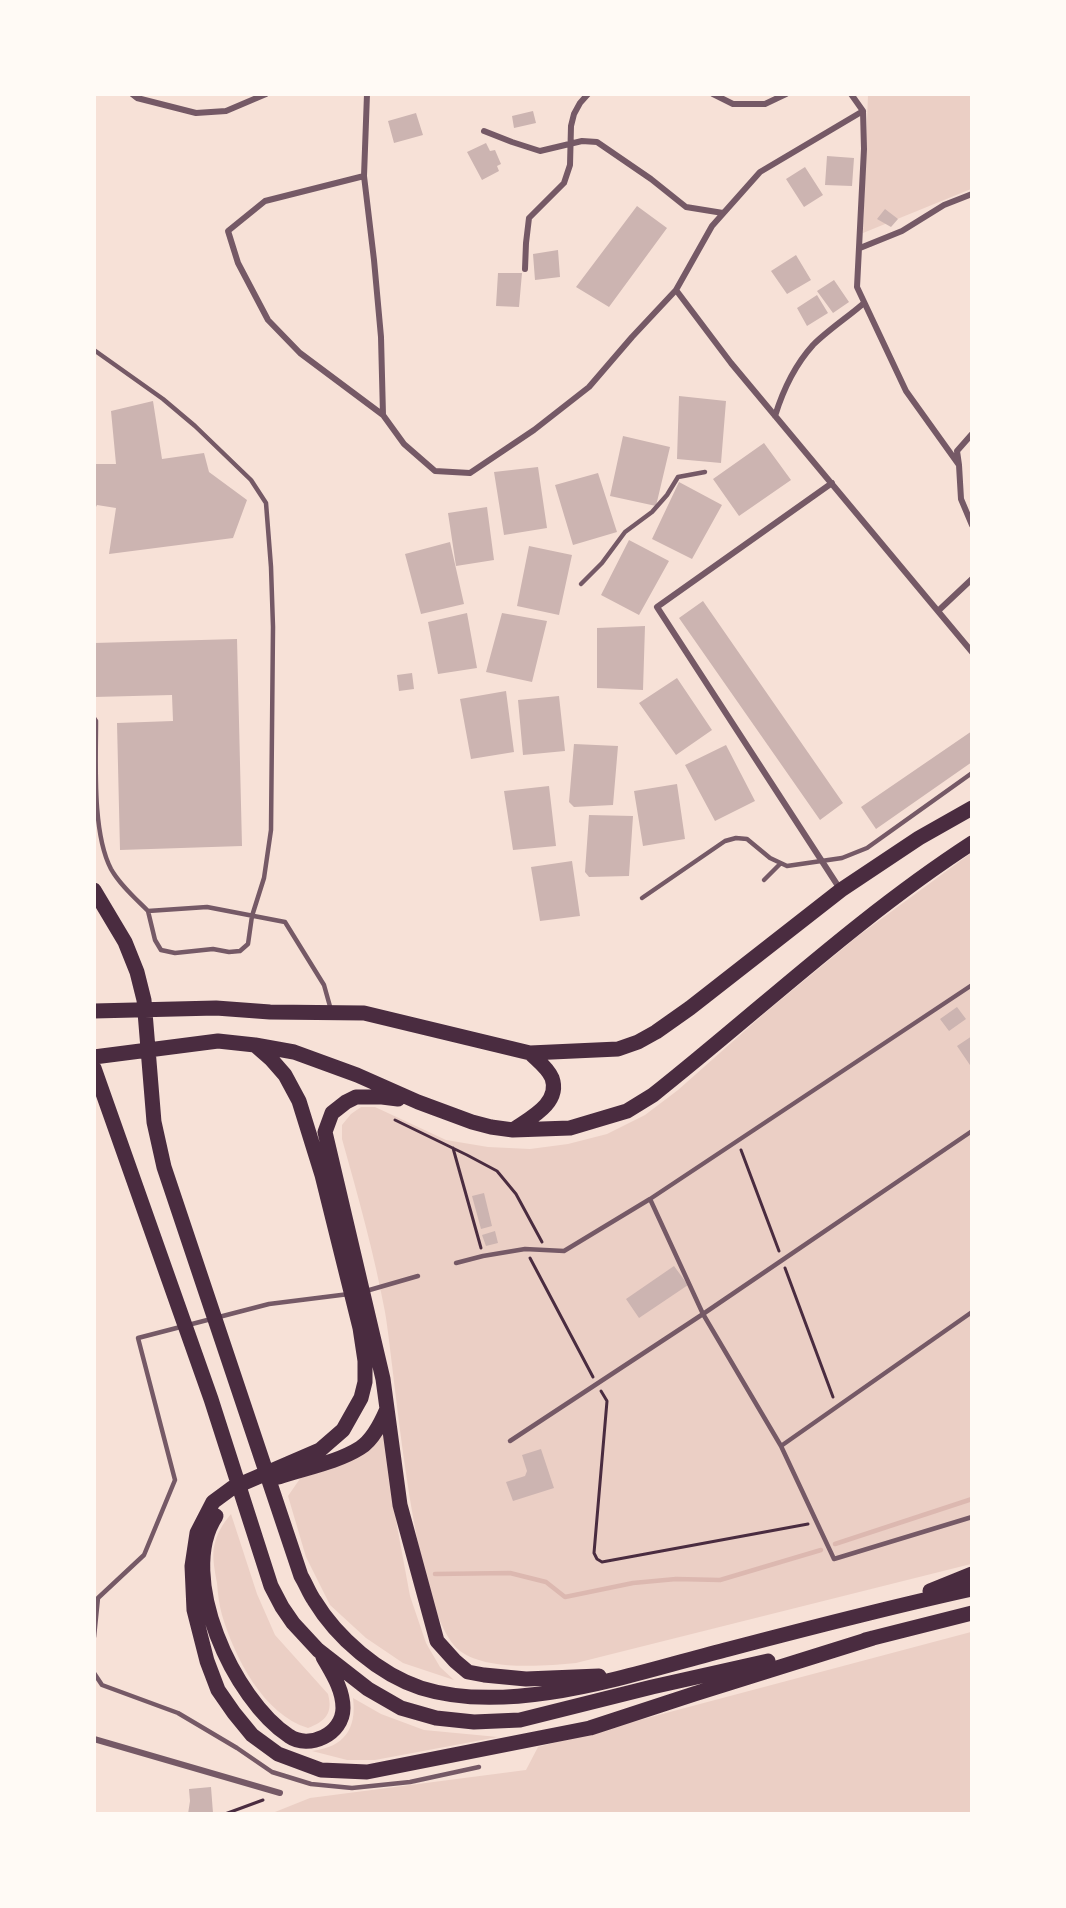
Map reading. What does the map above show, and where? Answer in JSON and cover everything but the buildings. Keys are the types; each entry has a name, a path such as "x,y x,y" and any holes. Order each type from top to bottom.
{"main road":[{"path":"94,1011 216,1008 270,1012 364,1013 530,1053 618,1049 638,1042 690,1008 841,890 919,838 972,808"},
{"path":"94,1057 218,1041 255,1045 294,1052 471,1122 513,1130 570,1128 627,1111 653,1095 835,945 943,862 972,843"},
{"path":"94,890 125,942 137,972 144,1000 154,1122 165,1167 302,1576 314,1601 338,1632 370,1660 397,1677 421,1688 460,1696 491,1698 520,1696 578,1688 891,1606 972,1589"},
{"path":"255,1045 285,1075 299,1101 322,1175 383,1379 400,1505 437,1641 468,1672 526,1679 626,1675"},
{"path":"513,1130 538,1113 549,1101 554,1089 552,1077 530,1053"},
{"path":"94,1068 173,1288 271,1586 293,1623 318,1650 368,1689 401,1708 436,1718 474,1722 520,1720 652,1686 873,1638 972,1613"},
{"path":"417,1102 382,1097 356,1097 332,1113 325,1131 358,1293 365,1361 365,1382 361,1398 343,1430 320,1450 232,1488 213,1502 197,1533 192,1566 194,1610 207,1661 218,1690 252,1735 278,1754 321,1770 367,1772 590,1728 873,1638"},
{"path":"318,1650 333,1674 342,1695 344,1710 332,1732 319,1739 306,1742 290,1737 272,1722 236,1678 219,1643 211,1615 202,1560 205,1542 213,1521 221,1509 250,1488 304,1468 331,1461 362,1448 378,1429 387,1409"},
{"path":"891,1606 972,1574"}],"street":[{"path":"132,94 137,98 196,113 226,111 266,94"},
{"path":"367,94 363,176 381,337 383,415"},
{"path":"525,269 525,243 529,218 564,183 570,165 571,126 574,114 588,94"},
{"path":"713,94 733,104 765,104 786,94"},
{"path":"851,94 863,111 864,148 857,287 906,391 958,465"},
{"path":"363,176 265,201 228,231 238,263 268,320 300,353 383,415 404,444 435,471 470,473 534,430 589,387 676,290 712,226 760,172 863,111"},
{"path":"484,131 540,151 582,141 597,142 686,207 723,213"},
{"path":"860,248 902,231 944,205 972,194"},
{"path":"676,290 731,363 972,652"},
{"path":"775,416 782,393 798,364 813,345 864,303"},
{"path":"972,434 957,451 961,499 972,525"},
{"path":"832,483 657,607 841,890"},
{"path":"938,611 972,579"},
{"path":"94,1739 280,1793"}],"lane":[{"path":"94,350 163,399 195,426 251,480 266,503 273,627 271,830 264,878 252,916 248,944 240,951 229,952 213,949 175,954 161,950 155,940 148,910 130,893 112,870 102,848 94,718"},
{"path":"581,584 602,563 625,532 652,512 667,495 678,477 705,472"},
{"path":"642,898 731,839 747,838 770,858 787,866 842,858 867,848 972,773"},
{"path":"764,880 780,864"},
{"path":"148,910 207,907 285,922 324,985 332,1013"},
{"path":"456,1263 525,1249 564,1251 650,1199 972,985"},
{"path":"510,1441 703,1314 972,1131"},
{"path":"650,1199 703,1314 781,1446 834,1559 972,1517"},
{"path":"94,1637 98,1598 144,1555 175,1480 138,1338 269,1304 358,1293 418,1276"},
{"path":"781,1446 972,1312"},
{"path":"94,1673 102,1685 177,1713 237,1748 272,1772 311,1784 352,1788 410,1782 479,1767"}],"path":[{"path":"394,1120 491,1167 504,1178 523,1204 546,1250"},
{"path":"738,1141 837,1407"},
{"path":"453,1149 483,1256"},
{"path":"525,1249 607,1401 594,1553 597,1559 602,1562 817,1522"},
{"path":"225,1814 280,1793"}],"shaded area":[{"path":"868,95 971,95 971,189 863,233"},
{"path":"971,853 971,1564 576,1663 516,1666 485,1662 460,1651 444,1629 430,1592 419,1545 401,1438 385,1312 371,1246 342,1139 342,1125 361,1107 375,1107 446,1140 488,1147 530,1149 568,1144 607,1134 645,1115 678,1090 766,1012 858,936"},
{"path":"385,1432 397,1526 410,1596 426,1643 440,1667 454,1680 403,1663 366,1638 330,1605 306,1557 288,1496 306,1470 377,1441"},
{"path":"231,1514 257,1594 275,1635 328,1694 330,1706 327,1715 308,1728 292,1721 264,1697 243,1666 228,1632 219,1603 213,1551 218,1533"},
{"path":"971,1632 971,1813 270,1814 310,1798 526,1770 538,1747"},
{"path":"353,1698 381,1714 424,1730 498,1737 375,1760 347,1760 312,1751 332,1745 346,1735 353,1719"}],"waterway":[{"path":"835,1544 972,1499"},
{"path":"435,1574 510,1573 546,1582 565,1597 633,1583 676,1579 720,1580 821,1550"}]}
